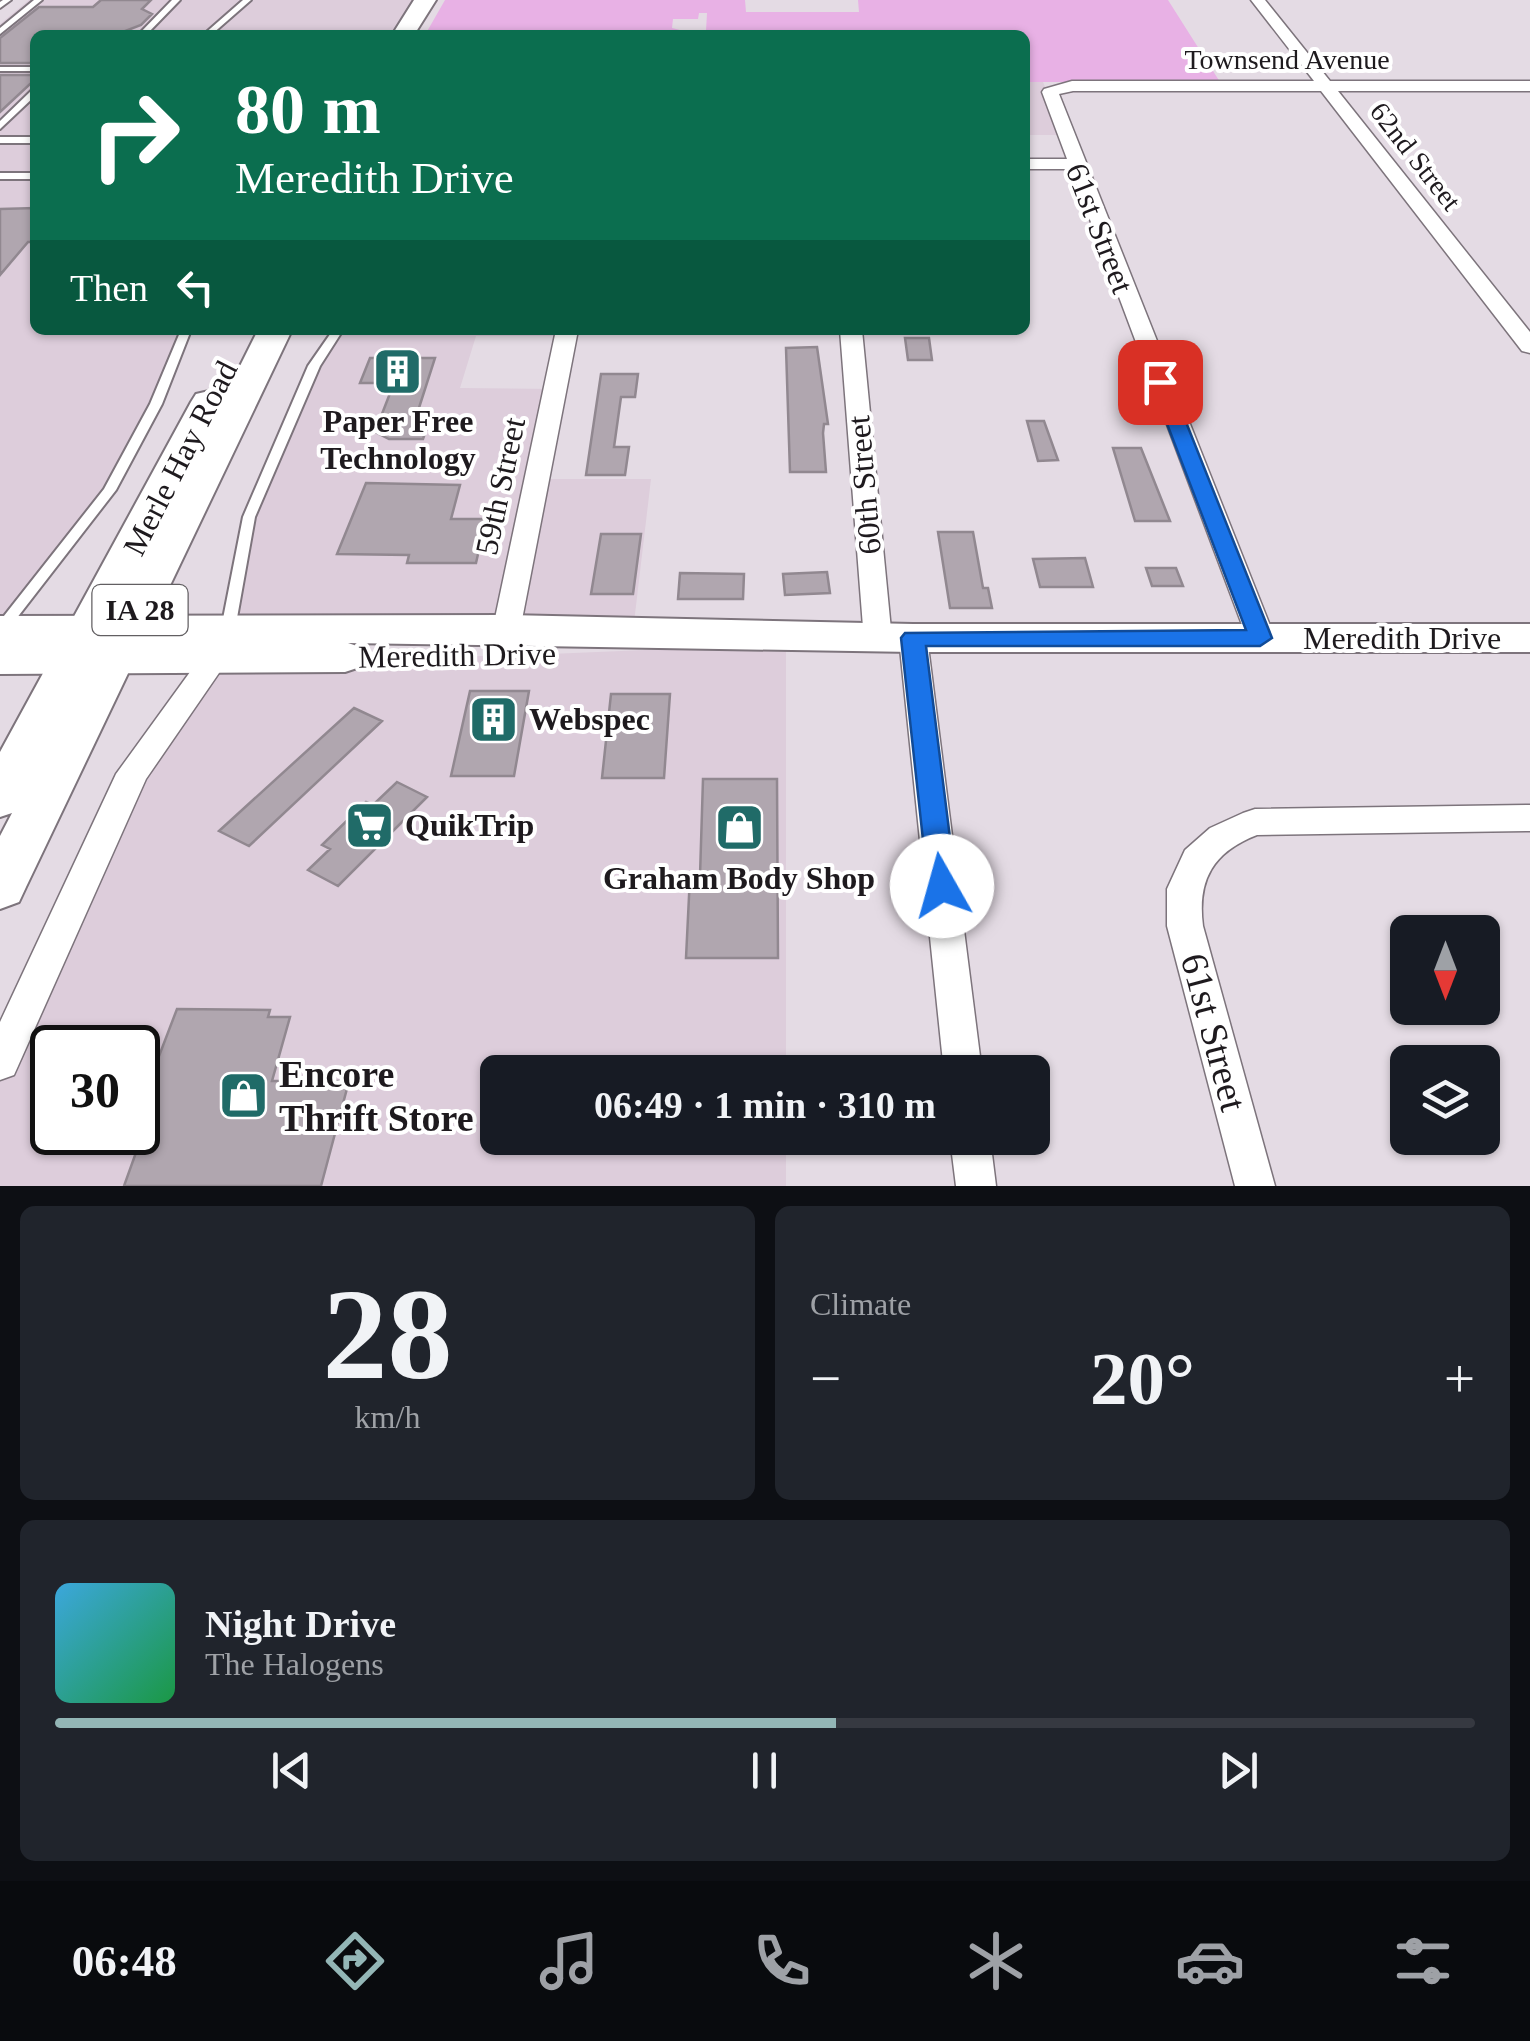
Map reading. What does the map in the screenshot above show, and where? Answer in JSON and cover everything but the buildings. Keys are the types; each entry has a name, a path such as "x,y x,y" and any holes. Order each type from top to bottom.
{"main road":[{"path":"406,30 425,0"},
{"path":"427,30 445,0"},
{"name":"Merle Hay Road","path":"0,886 244,335"},
{"name":"Merle Hay Road","path":"0,798 104,644 271,335"},
{"name":"Meredith Drive","path":"0,630 104,644"},
{"name":"Meredith Drive","path":"0,658 104,644 1530,638"}],"street":[{"name":"62nd Street","path":"1258,0 1530,346"},
{"name":"Townsend Avenue","path":"1049,97 1054,90 1072,86 1522,86"},
{"path":"1522,86 1530,100"},
{"name":"61st Street","path":"1049,97 1260,638"},
{"path":"1030,164 1075,164"},
{"name":"59th Street","path":"504,642 566,335"},
{"name":"60th Street","path":"852,335 890,638 960,1055"},
{"path":"0,1063 132,774 222,643"},
{"name":"61st Street","path":"1256,1186 1185,926 1183,886 1191,865 1206,846 1228,830 1282,820 1530,818"},
{"path":"972,1155 976,1186"}],"lane":[{"path":"0,6 7,0"},
{"path":"0,32 38,0"},
{"path":"147,30 176,0"},
{"path":"213,30 247,0"},
{"path":"0,69 30,69"},
{"path":"0,126 30,97"},
{"path":"0,140 30,140"},
{"path":"0,176 30,176"},
{"path":"0,630 110,490 156,404 184,335"},
{"path":"222,643 249,517 314,366 335,335"}],"shaded area":[{"path":"29,0 425,0 406,30 30,30 30,335 184,335 110,490 0,630 0,24"},
{"path":"445,0 745,0 746,12 859,12 858,0 1168,0 1220,82 1030,82 1030,30 706,30 707,13 699,13 698,19 673,19 672,28 680,30 428,30"},
{"path":"1030,82 1043,82 1065,135 1030,135"},
{"path":"335,335 565,335 476,336 460,388 556,389 537,479 651,479 633,631 228,629 249,517 287,425"},
{"path":"786,644 786,1055 480,1055 480,1155 786,1155 786,1186 0,1186 0,1063 132,774 216,657 501,656"}],"place":[{"name":"Paper Free Technology","path":"398,371"},
{"name":"Webspec","path":"494,719"},
{"name":"QuikTrip","path":"370,825"},
{"name":"Graham Body Shop","path":"739,828"},
{"name":"Encore Thrift Store","path":"244,1096"}],"route":[{"path":"942,886 913,638 1260,638 1160,382"}]}
